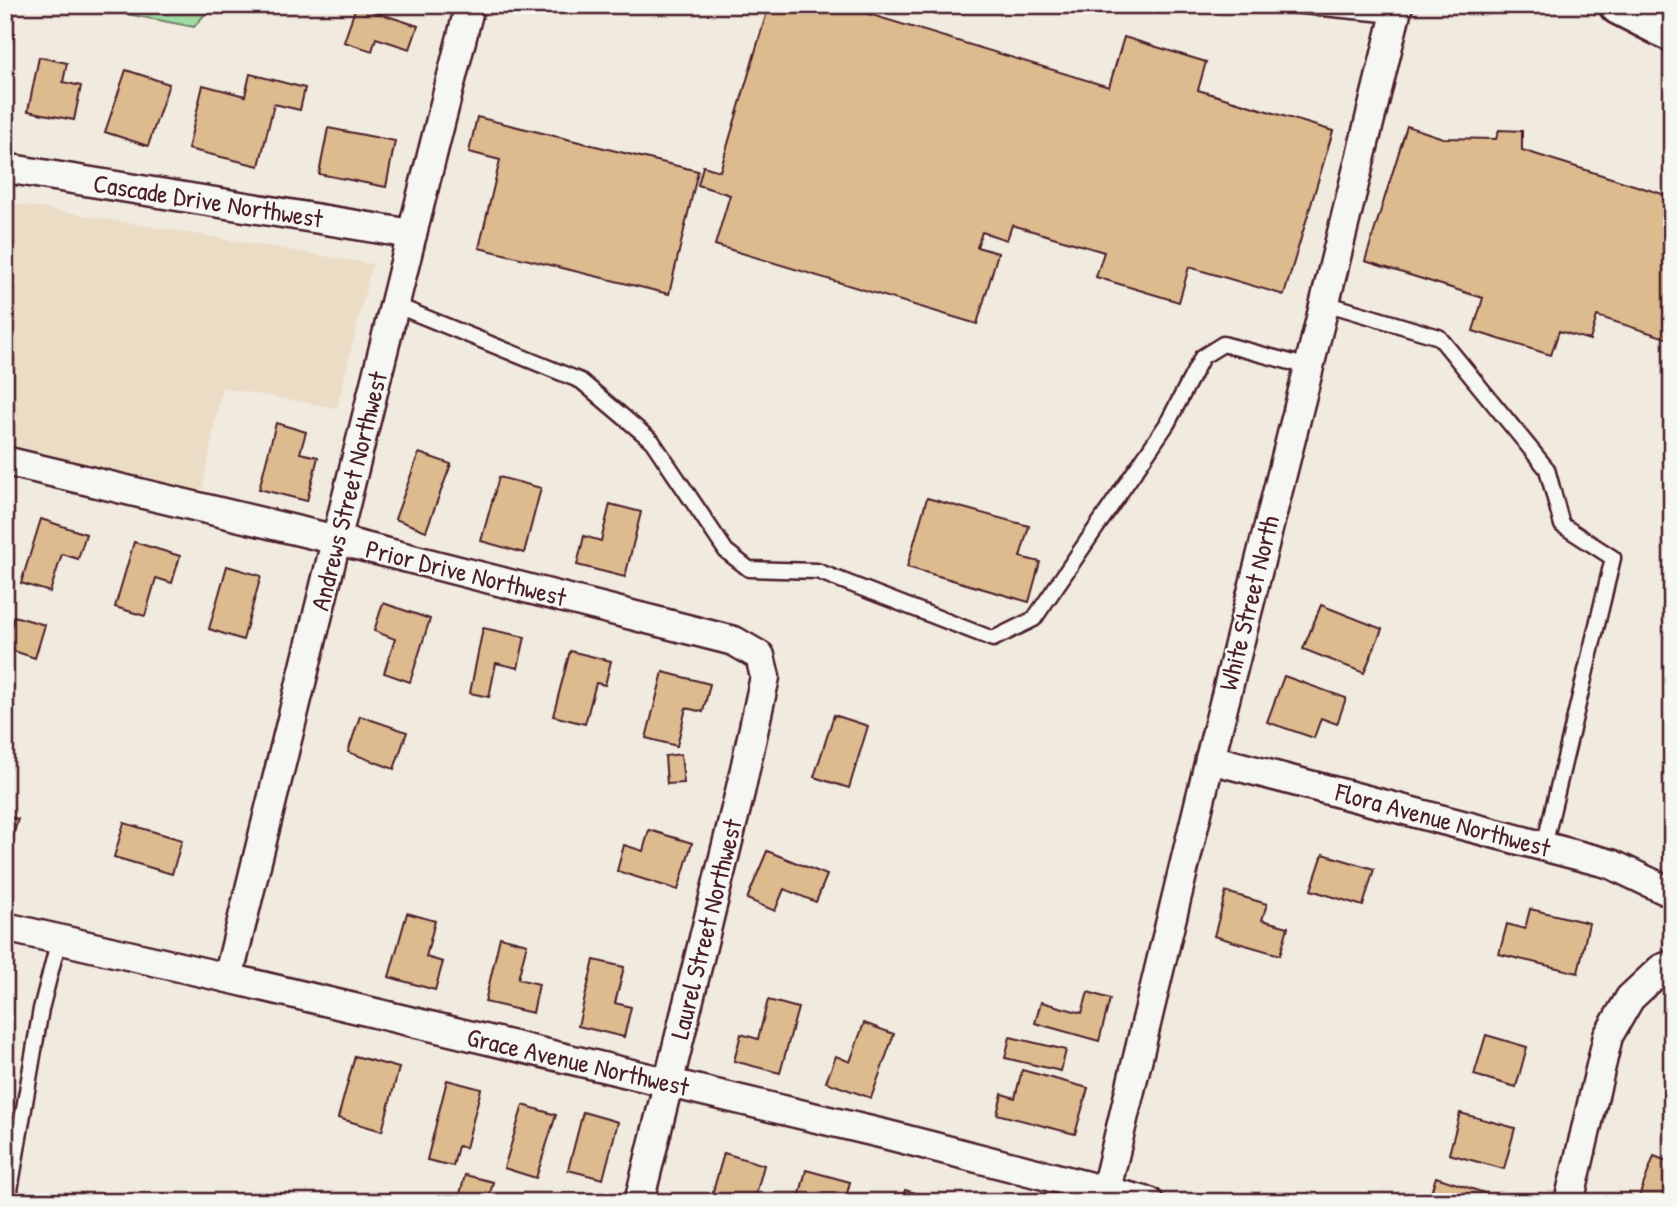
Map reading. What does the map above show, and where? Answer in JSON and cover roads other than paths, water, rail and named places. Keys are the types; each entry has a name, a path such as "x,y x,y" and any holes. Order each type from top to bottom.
{"main road":[{"path":"1619,5 1672,32"}],"street":[{"name":"Andrews Street Northwest","path":"228,978 470,5"},
{"name":"White Street North","path":"1104,1196 1396,10"},
{"name":"Cascade Drive Northwest","path":"5,168 412,234"},
{"name":"Prior Drive Northwest","path":"5,461 337,540 734,641 760,656"},
{"name":"Laurel Street Northwest","path":"639,1202 743,779 765,677 760,656"},
{"name":"Flora Avenue Northwest","path":"1210,759 1611,864 1672,894"},
{"name":"Grace Avenue Northwest","path":"5,927 668,1083 1104,1196 1149,1202"},
{"path":"1569,1202 1608,1036 1630,998 1661,969 1672,965"}],"lane":[{"path":"1292,5 1396,10"},
{"path":"1325,303 1439,337 1546,469 1562,525 1614,558 1544,846"},
{"path":"395,305 581,382 652,441 726,551 749,569 817,572 993,639 1034,619 1167,424 1202,357 1223,344 1310,367"},
{"path":"8,1202 41,1009 59,939"}]}
